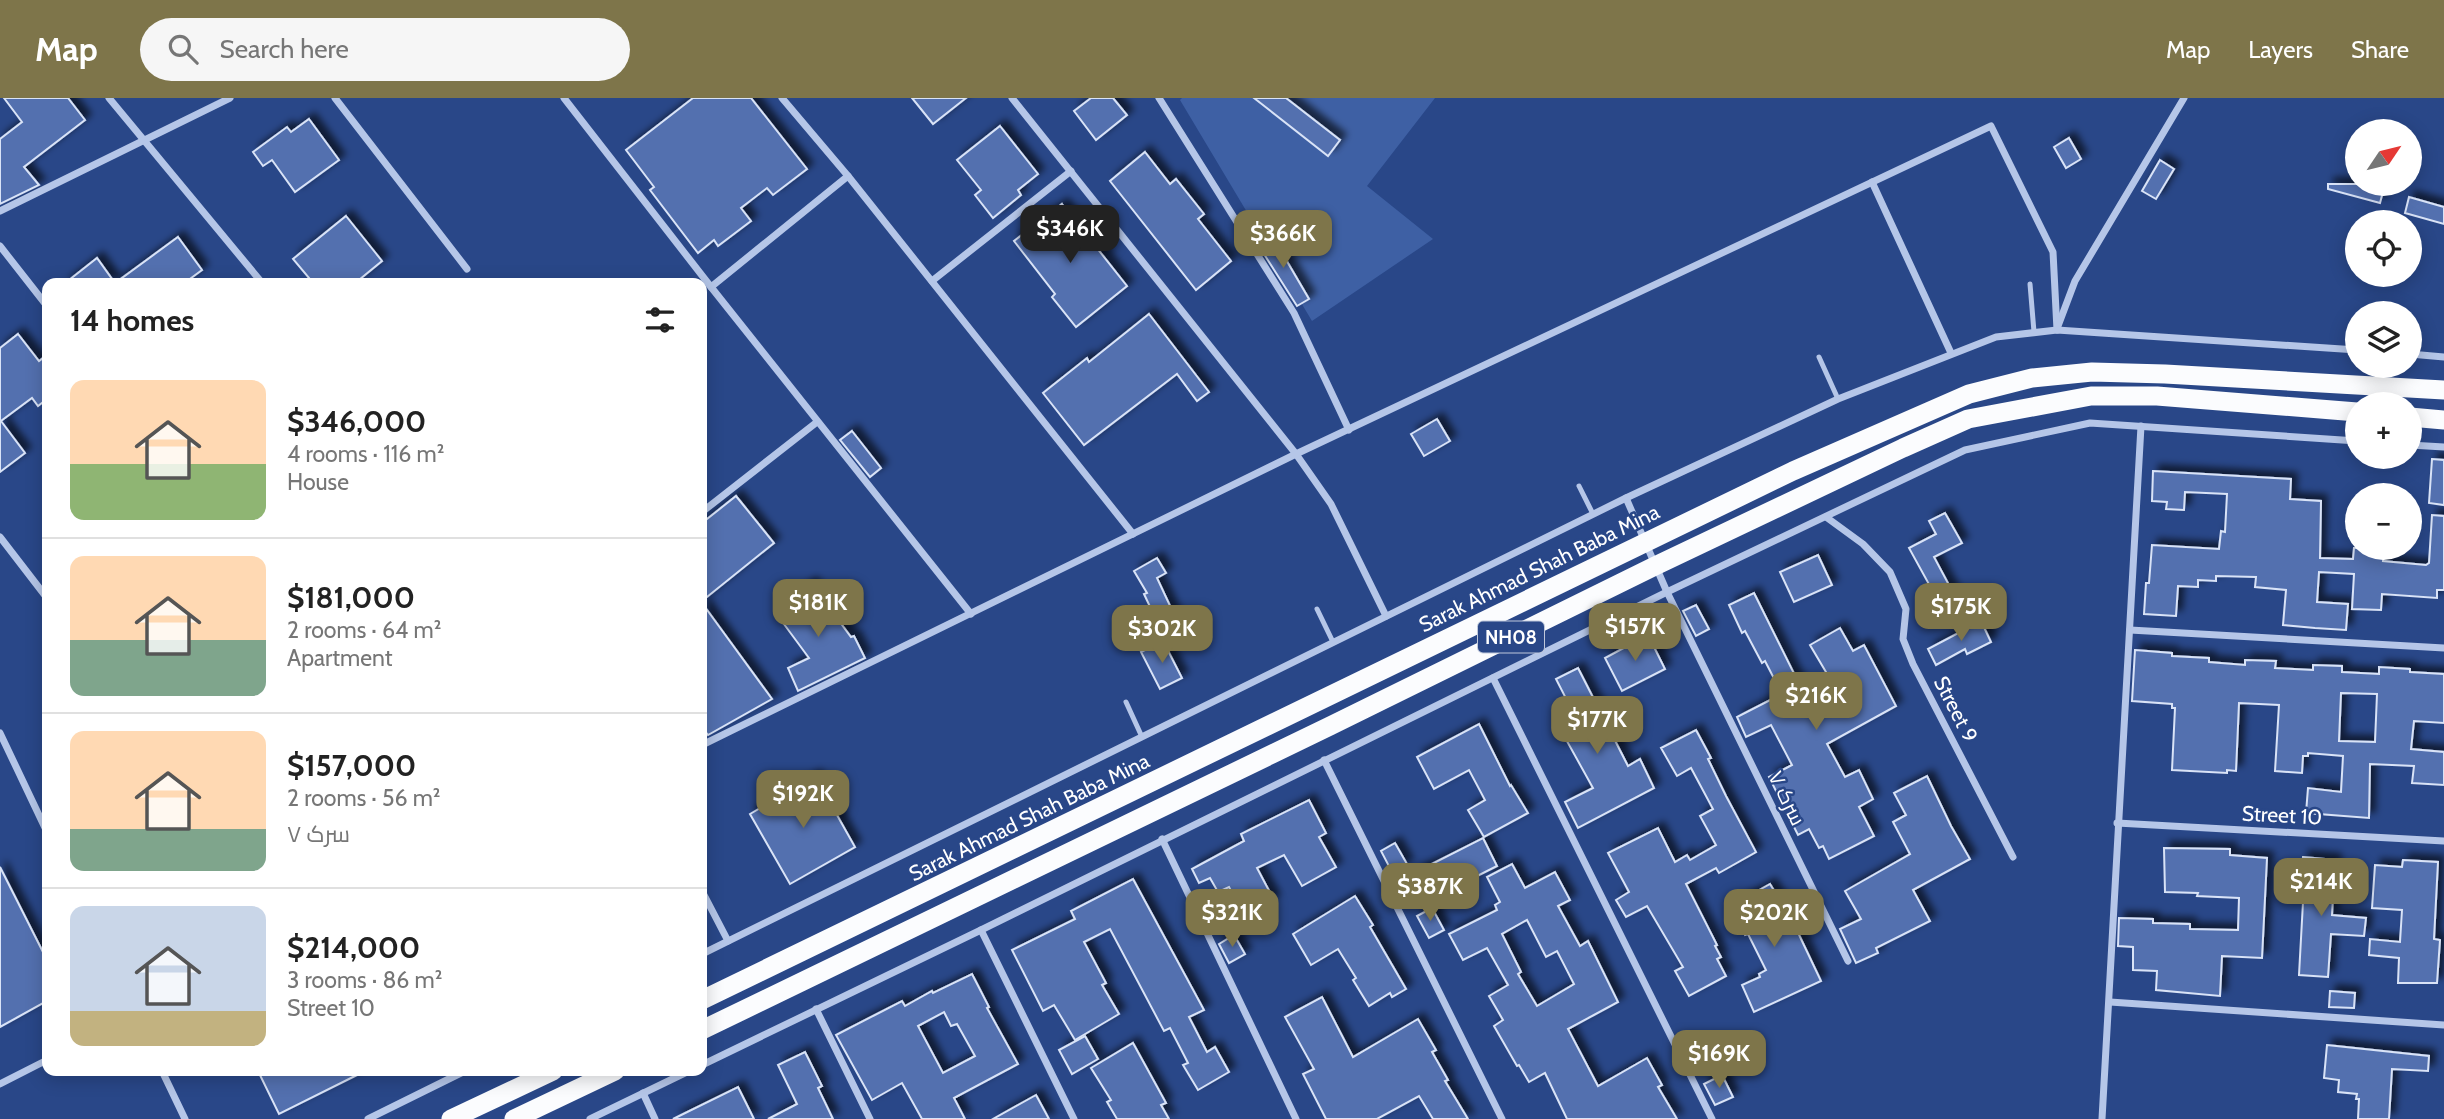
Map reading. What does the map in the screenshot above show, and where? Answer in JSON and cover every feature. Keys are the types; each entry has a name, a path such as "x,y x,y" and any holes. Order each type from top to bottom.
{"highway":[{"name":"Sarak Ahmad Shah Baba Mina","path":"707,998 1645,542 1905,420 1969,394 2032,378 2092,372 2444,390"},
{"name":"NH08","path":"707,1028 1655,566 1968,419 2091,396 2157,396 2345,411"},
{"path":"2422,418 2444,420"},
{"path":"451,1119 542,1076"},
{"path":"514,1119 604,1076"}],"street":[{"path":"109,98 258,278"},
{"path":"0,211 230,98"},
{"path":"335,98 467,269"},
{"path":"564,98 704,278"},
{"path":"782,98 848,176 1133,534"},
{"path":"1012,98 1296,454 1331,504 1386,616"},
{"path":"1159,98 1294,313 1349,430"},
{"path":"2057,330 2075,281 2184,98"},
{"path":"707,743 1296,454 1991,126 2053,252 2057,330"},
{"path":"932,281 1071,171"},
{"path":"711,287 848,176"},
{"path":"1872,182 1951,353"},
{"path":"0,246 42,300"},
{"path":"707,282 971,614"},
{"path":"707,952 1626,498 1838,399 1951,353 1996,337 2057,330 2345,349"},
{"path":"2422,355 2444,357"},
{"path":"707,508 817,422"},
{"path":"707,1063 1667,592 1965,450 2090,423 2345,440"},
{"path":"2102,1119 2141,426"},
{"path":"2422,446 2444,447"},
{"name":"سرک ۷","path":"1626,498 1667,592 1848,961"},
{"name":"Street 9","path":"1826,517 1863,544 1890,572 1906,609 1903,639 1913,664 2013,857"},
{"path":"0,537 42,592"},
{"path":"2130,630 2444,648"},
{"path":"1493,678 1712,1119"},
{"path":"0,733 42,821"},
{"path":"1324,760 1502,1119"},
{"name":"Street 10","path":"2117,823 2444,841"},
{"path":"1162,839 1296,1119"},
{"path":"707,901 728,942"},
{"path":"981,930 1074,1119"},
{"path":"2110,1002 2444,1025"},
{"path":"816,1009 870,1119"},
{"path":"0,1084 42,1063"},
{"path":"164,1076 185,1119"},
{"path":"368,1119 455,1076"},
{"path":"590,1119 679,1076"},
{"path":"643,1094 655,1119"}],"lane":[{"path":"2030,284 2034,332"},
{"path":"1819,356 1838,399"},
{"path":"1580,486 1593,514"},
{"path":"1317,609 1333,642"},
{"path":"1126,702 1142,737"}],"shaded area":[{"path":"1435,98 1367,186 1433,239 1312,321 1180,100"}],"building":[{"path":"4,98 68,98 85,120 24,167 39,185 0,204 0,139 22,122"},
{"path":"693,98 751,98 807,169 773,195 767,188 741,208 751,221 718,246 714,240 698,253 650,190 654,187 626,150"},
{"path":"912,98 966,98 933,124"},
{"path":"1091,98 1113,98 1127,115 1096,140 1074,111"},
{"path":"1254,98 1286,98 1340,140 1328,156"},
{"path":"309,119 339,160 295,192 272,160 263,166 253,152 287,127 291,132"},
{"path":"1000,126 1038,174 1018,190 1021,195 993,218 975,195 981,190 957,160"},
{"path":"2069,138 2081,159 2066,168 2054,147"},
{"path":"1145,152 1170,184 1176,179 1204,214 1198,219 1231,261 1196,290 1110,181"},
{"path":"2160,160 2174,169 2156,199 2142,191"},
{"path":"2328,184 2345,184 2345,194 2328,189"},
{"path":"2354,196 2382,196 2380,203"},
{"path":"2409,197 2444,207 2444,224 2422,218 2422,210 2406,210"},
{"path":"1062,204 1127,286 1076,327 1052,297 1055,294 1014,241"},
{"path":"346,216 382,261 361,278 309,278 293,259"},
{"path":"1271,234 1309,299 1297,306 1257,243"},
{"path":"178,237 202,270 191,278 122,278"},
{"path":"97,258 111,278 72,278"},
{"path":"1149,314 1209,392 1197,401 1177,374 1084,445 1043,393 1087,358 1089,362"},
{"path":"18,334 39,361 42,359 42,403 38,406 32,398 1,421 25,453 0,472 0,348"},
{"path":"1437,419 1450,441 1424,456 1411,434"},
{"path":"852,431 881,468 870,477 840,440"},
{"path":"2432,459 2444,460 2444,505 2429,503"},
{"path":"2153,471 2291,479 2290,499 2321,501 2320,558 2383,560 2426,565 2429,563 2432,515 2444,516 2444,590 2437,590 2437,598 2382,594 2381,610 2352,609 2354,574 2319,572 2317,602 2348,604 2346,630 2283,625 2286,590 2255,587 2256,577 2216,576 2216,581 2198,580 2198,587 2178,586 2176,616 2144,614 2152,545 2219,549 2221,531 2225,532 2227,494 2185,492 2184,510 2166,509 2167,502 2152,501"},
{"path":"736,496 774,543 707,597 707,519"},
{"path":"1945,513 1962,543 1934,557 1957,600 1942,608 1909,548 1936,534 1929,521"},
{"path":"1818,555 1832,585 1794,602 1780,572"},
{"path":"1157,558 1166,573 1157,578 1179,625 1168,630 1166,625 1160,628 1144,594 1147,593 1134,571"},
{"path":"811,583 851,637 854,636 865,658 798,691 788,668 809,658 778,616 796,602 792,597"},
{"path":"1754,593 1814,714 1842,699 1810,645 1840,628 1853,651 1864,645 1896,706 1827,744 1845,777 1859,770 1873,799 1859,807 1874,836 1829,859 1823,846 1819,848 1809,829 1798,835 1769,777 1792,765 1771,725 1746,737 1737,717 1782,694 1765,661 1762,663 1745,631 1742,633 1729,605"},
{"path":"1696,605 1709,629 1696,636 1683,611"},
{"path":"707,610 772,699 707,734"},
{"path":"1981,621 1991,642 1967,654 1965,649 1936,665 1928,649"},
{"path":"1648,635 1665,669 1622,691 1605,658"},
{"path":"1163,641 1182,678 1160,689 1141,652"},
{"path":"2135,650 2245,665 2245,660 2276,661 2275,668 2313,670 2313,665 2342,666 2342,672 2379,674 2379,667 2444,674 2444,723 2414,721 2411,749 2444,752 2444,785 2412,783 2414,766 2370,764 2369,818 2306,813 2308,788 2341,792 2343,756 2308,753 2308,756 2303,756 2302,773 2275,771 2279,705 2239,703 2236,771 2227,770 2227,773 2172,770 2175,708 2172,708 2172,704 2132,701","holes":["2341,693 2377,694 2375,742 2339,741"]},
{"path":"1578,668 1628,766 1640,759 1654,788 1578,828 1565,802 1593,788 1558,725 1575,716 1556,679"},
{"path":"1479,724 1510,786 1528,813 1484,837 1468,810 1485,800 1469,770 1434,789 1417,757"},
{"path":"1696,730 1726,796 1756,852 1719,873 1716,868 1686,884 1717,945 1715,946 1721,957 1717,959 1726,976 1689,996 1675,971 1683,967 1647,906 1626,917 1616,900 1629,892 1608,853 1658,828 1675,862 1687,855 1690,860 1716,845 1700,816 1713,809 1691,768 1677,776 1661,748"},
{"path":"815,776 855,847 790,884 750,814"},
{"path":"1927,776 1970,859 1913,890 1930,921 1876,948 1878,953 1856,963 1840,929 1861,919 1845,891 1910,854 1893,822 1906,815 1894,793"},
{"path":"1309,800 1326,833 1319,837 1336,867 1302,886 1284,855 1257,868 1274,900 1252,911 1244,896 1236,900 1229,887 1218,892 1210,878 1199,883 1192,869 1244,841 1241,834"},
{"path":"1483,838 1497,866 1430,900 1416,872"},
{"path":"1395,843 1407,864 1392,872 1381,851"},
{"path":"2164,848 2230,849 2230,855 2267,858 2262,958 2222,956 2220,996 2156,990 2157,971 2133,970 2133,947 2118,946 2119,918 2153,919 2153,923 2190,924 2190,929 2238,930 2239,898 2165,892"},
{"path":"2303,857 2335,860 2332,915 2366,918 2364,936 2331,934 2328,977 2299,975"},
{"path":"2403,860 2438,862 2434,939 2440,940 2437,983 2398,983 2399,958 2369,955 2370,939 2400,942 2402,910 2372,908 2375,865 2402,867"},
{"path":"1512,864 1525,888 1555,872 1570,900 1558,906 1580,946 1588,941 1618,1002 1568,1029 1598,1086 1647,1058 1662,1085 1658,1087 1677,1119 1567,1119 1545,1073 1529,1082 1494,1026 1503,1020 1489,996 1508,985 1487,948 1463,960 1449,934 1497,910 1495,905 1500,902 1487,877","holes":["1527,920 1546,957 1557,951 1574,984 1537,1006 1518,974 1521,972 1502,934"]},
{"path":"0,867 42,950 42,1004 0,1027"},
{"path":"1133,879 1204,1010 1189,1017 1207,1052 1215,1047 1229,1072 1198,1090 1183,1065 1188,1063 1170,1028 1164,1031 1110,929 1084,942 1106,983 1102,985 1119,1014 1075,1040 1054,1005 1043,1011 1012,950 1075,919 1071,911"},
{"path":"1770,884 1792,920 1821,981 1754,1012 1742,985 1760,977 1759,974 1766,970 1748,934 1745,935 1729,907"},
{"path":"1355,896 1406,989 1392,997 1390,993 1369,1006 1338,949 1311,965 1293,934"},
{"path":"1432,908 1444,930 1429,938 1417,916"},
{"path":"1234,935 1245,954 1229,963 1219,944"},
{"path":"972,974 989,1007 987,1008 1018,1064 954,1098 965,1119 922,1119 902,1083 872,1100 836,1035 902,1001 905,1006 932,991 933,993","holes":["944,1012 951,1026 957,1024 975,1056 943,1073 918,1026"]},
{"path":"2330,991 2355,993 2354,1008 2329,1007"},
{"path":"1322,997 1353,1057 1418,1019 1436,1050 1432,1052 1448,1080 1445,1081 1468,1119 1433,1119 1419,1096 1377,1119 1326,1119 1303,1074 1314,1069 1285,1017"},
{"path":"1085,1036 1098,1059 1072,1074 1059,1050"},
{"path":"1133,1043 1166,1103 1161,1105 1169,1119 1117,1119 1107,1102 1111,1100 1091,1068"},
{"path":"2327,1045 2429,1056 2428,1071 2392,1069 2389,1119 2358,1119 2357,1094 2338,1092 2339,1080 2324,1078"},
{"path":"805,1052 822,1086 818,1088 833,1119 768,1119 797,1104 778,1065"},
{"path":"1722,1075 1733,1097 1715,1105 1704,1084"},
{"path":"260,1076 355,1076 279,1114"},
{"path":"738,1087 754,1119 673,1119"},
{"path":"1036,1095 1049,1119 993,1119"}]}
